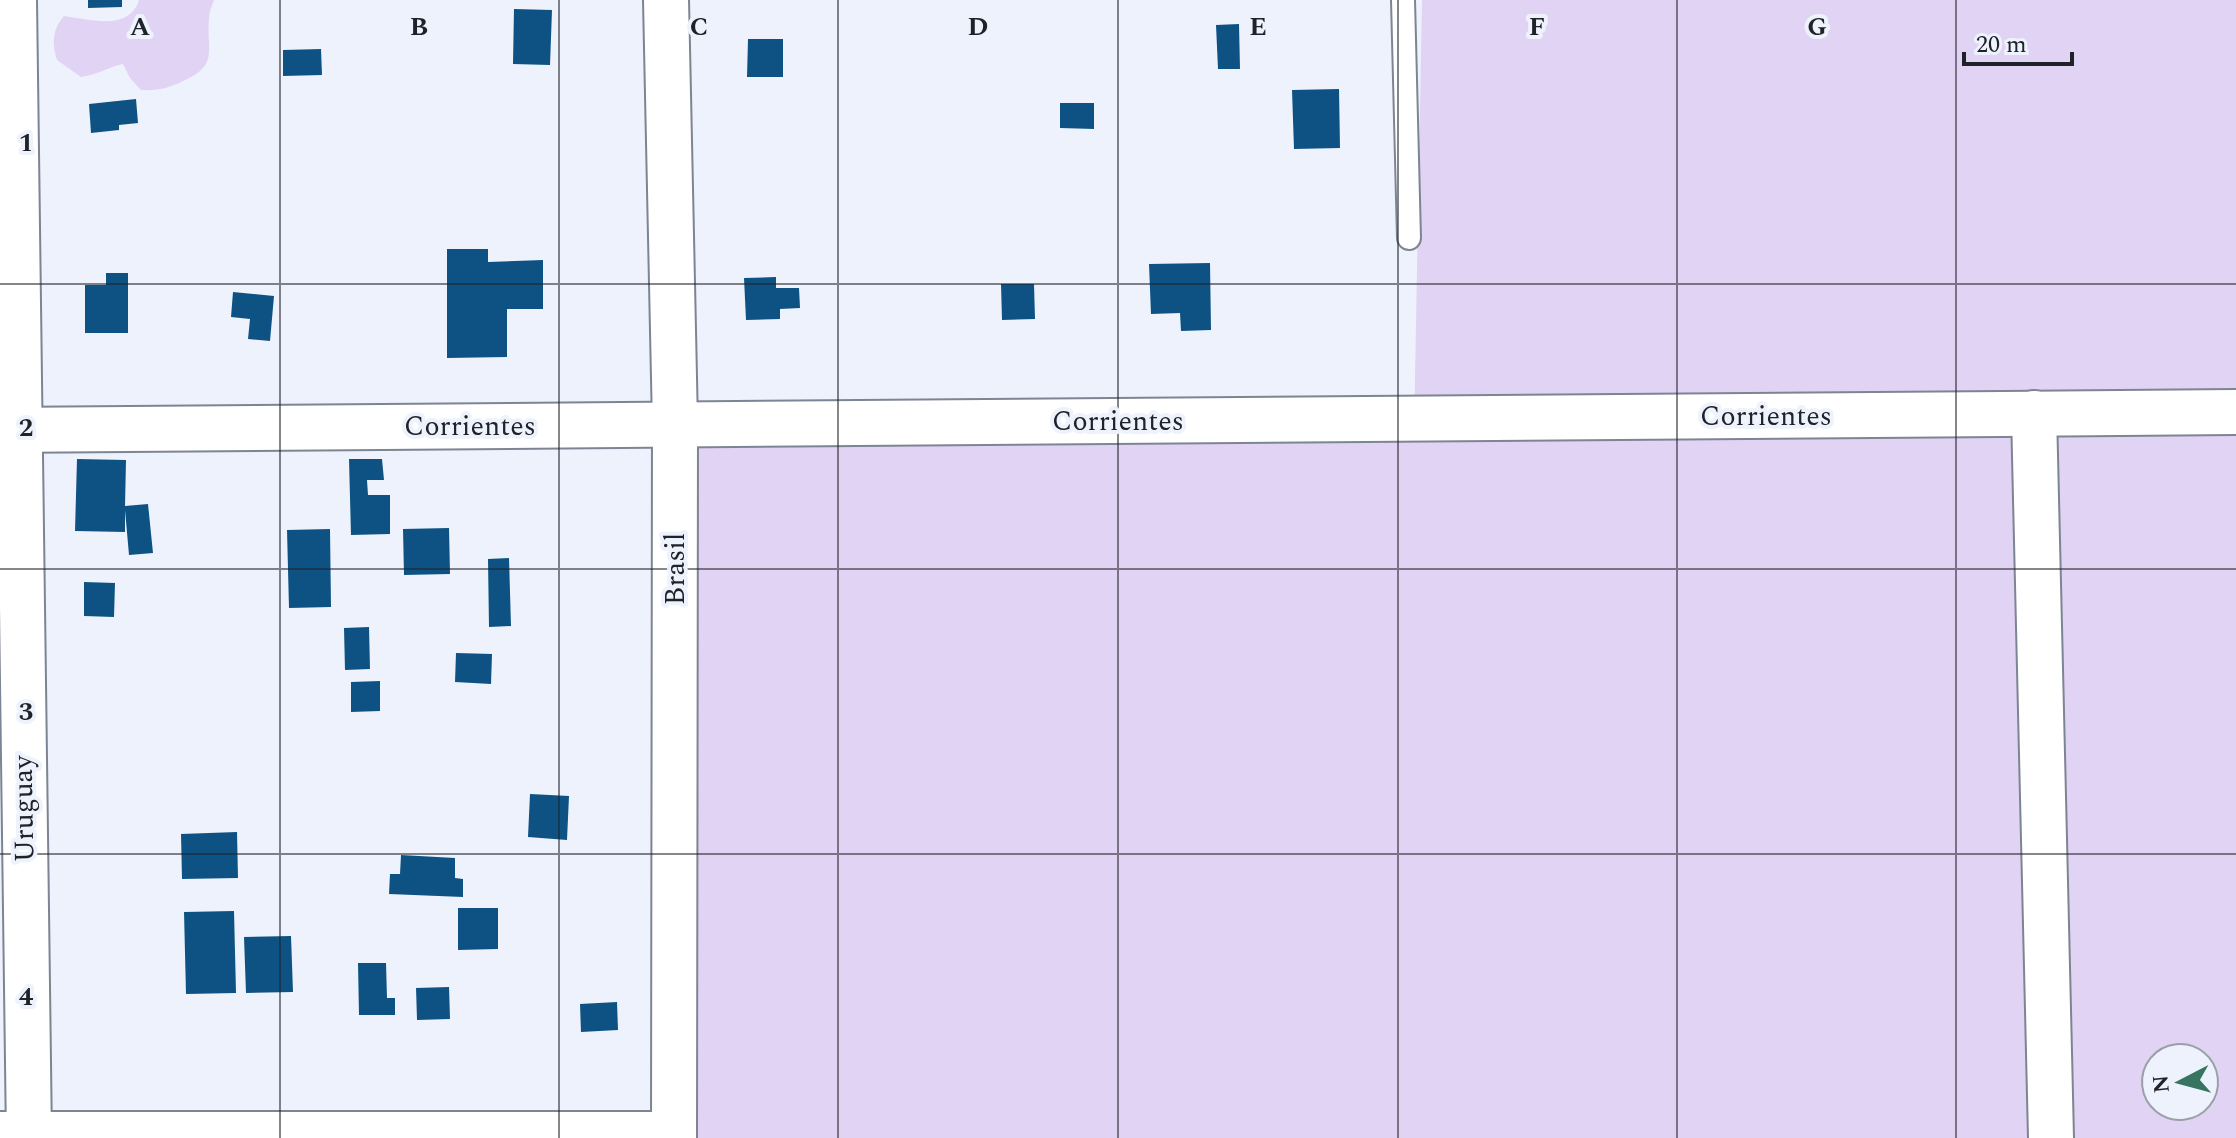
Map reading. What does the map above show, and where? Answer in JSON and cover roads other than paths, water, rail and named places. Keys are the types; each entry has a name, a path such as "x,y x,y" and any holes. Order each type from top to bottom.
{"street":[{"name":"Uruguay","path":"14,0 10,430 19,1135"},
{"name":"Brasil","path":"666,0 675,425 674,1136"},
{"name":"Corrientes","path":"10,430 2236,412"},
{"path":"2034,413 2051,1138"},
{"path":"19,1135 674,1136"}],"lane":[{"path":"1403,0 1409,238"}]}
